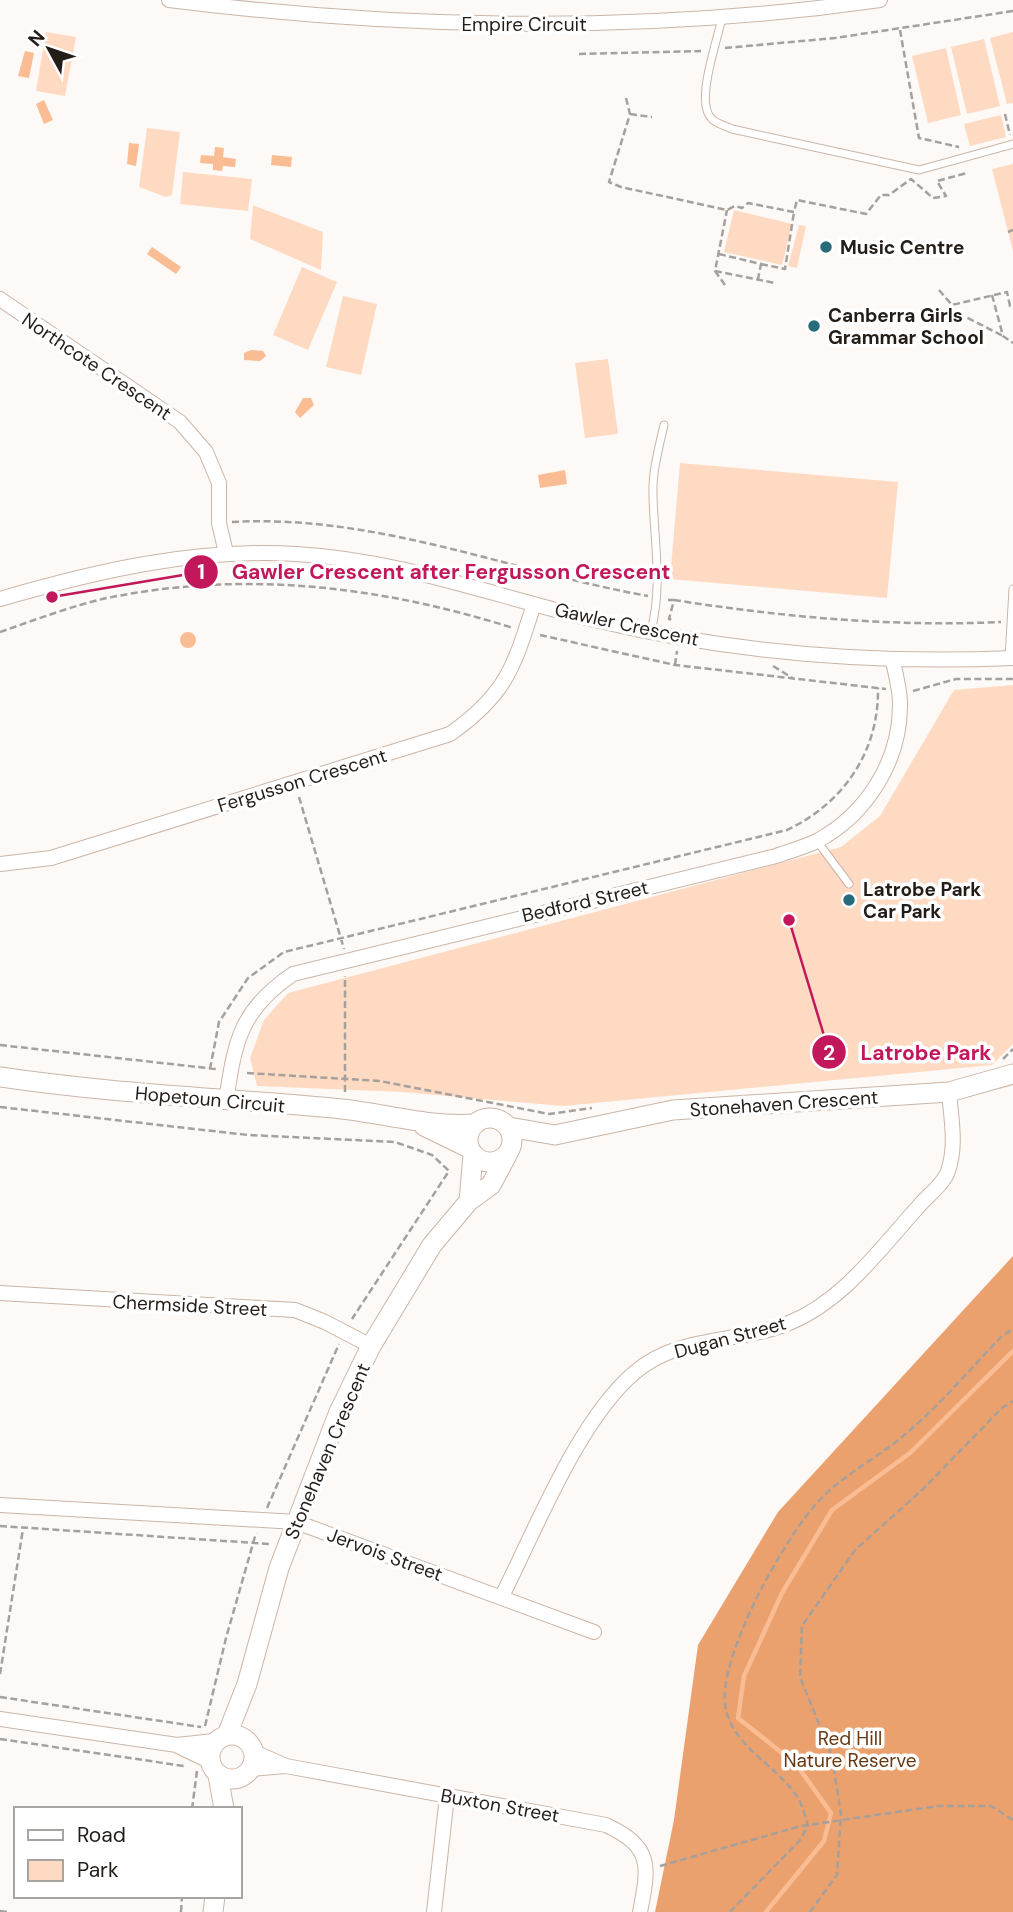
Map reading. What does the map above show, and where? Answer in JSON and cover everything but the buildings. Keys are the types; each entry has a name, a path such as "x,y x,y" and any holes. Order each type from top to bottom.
{"main road":[{"name":"Stonehaven Crescent","path":"225,1807 247,1684 287,1548 339,1412 371,1346 432,1245 469,1200 491,1185 509,1152 540,1143 555,1135 673,1110 948,1092 1013,1074"},
{"name":"Hopetoun Circuit","path":"0,1077 55,1086 344,1109 420,1124 474,1124"},
{"path":"469,1200 471,1151 468,1135 474,1124 490,1117 509,1127 512,1134 509,1152 494,1162 479,1160 471,1151"},
{"name":"Hopetoun Circuit","path":"420,1124 471,1151"},
{"name":"Stonehaven Crescent","path":"509,1127 555,1135"},
{"path":"234,1749 230,1779 214,1768 234,1749"},
{"name":"Stonehaven Crescent","path":"214,1768 224,1807"}],"street":[{"name":"Empire Circuit","path":"169,0 410,23 543,25 722,17 820,4 880,0"},
{"name":"Northcote Crescent","path":"0,299 180,422 206,452 219,483 219,523 226,553"},
{"name":"Gawler Crescent","path":"0,599 134,565 226,553 295,554 353,560 473,585 534,604 651,631 765,650 893,660 1011,658"},
{"name":"Fergusson Crescent","path":"0,864 51,858 450,734 481,712 507,679 519,634 534,604"},
{"name":"Bedford Street","path":"226,1101 235,1042 247,1016 260,1000 293,974 345,959 776,856 817,841 843,822 869,797 888,769 897,736 898,690 893,660"},
{"name":"Dugan Street","path":"502,1595 583,1436 604,1404 635,1371 678,1347 788,1324 820,1307 860,1273 947,1174 954,1149 948,1092"},
{"name":"Chermside Street","path":"0,1293 295,1310 371,1346"},
{"name":"Jervois Street","path":"0,1506 296,1522 502,1595 594,1632"},
{"name":"Buxton Street","path":"0,1719 177,1745 234,1749 286,1766 606,1825 630,1836 643,1854 648,1869"},
{"name":"Buxton Street","path":"177,1745 214,1768"},
{"path":"433,1912 447,1796"},
{"path":"640,1912 648,1869"}],"lane":[{"path":"722,17 716,49 704,87 705,107 711,119 732,129 919,170 1013,144"},
{"path":"651,631 658,598 652,491 664,425"},
{"path":"1011,658 1013,589"},
{"path":"817,841 849,884"}],"path":[{"path":"579,54 716,49 900,29 1013,10"},
{"path":"900,29 919,138 962,148 967,173"},
{"path":"626,98 630,114 609,182 727,210 735,206 742,208 748,203 794,212"},
{"path":"630,114 652,117"},
{"path":"1005,114 1008,126"},
{"path":"719,254 785,269 797,200 866,214 881,195 890,195 911,179 933,198 946,196 937,181 967,173 973,167"},
{"path":"724,285 715,271 727,210"},
{"path":"758,279 761,264"},
{"path":"715,271 775,283"},
{"path":"939,290 956,312 1013,343"},
{"path":"952,305 1007,292 1010,306 1013,305"},
{"path":"992,295 1003,336"},
{"path":"219,523 264,520 329,525 417,538 544,575 658,598 760,614 843,622 1010,622"},
{"path":"0,632 106,599 199,586 283,584 339,587 435,605 514,628 519,634 675,665 898,690 921,691 956,680 1013,680"},
{"path":"674,600 669,619 682,622"},
{"path":"766,662 795,680"},
{"path":"210,1069 219,1022 248,978 284,952 787,830 811,818 837,796 861,762 876,726 878,688"},
{"path":"295,782 341,937 345,959 344,1109"},
{"path":"0,1107 248,1135 395,1142 432,1155"},
{"path":"730,1912 801,1839 808,1825 798,1799 740,1738 725,1705 726,1676 741,1633 791,1534 818,1502 849,1475 898,1440 1013,1328"},
{"path":"810,1912 837,1875 841,1820 832,1756 800,1677 802,1626 855,1550 920,1492 1002,1408 1013,1401"},
{"path":"0,1526 253,1540 287,1548"},
{"path":"0,1674 23,1528"},
{"path":"0,1697 234,1749"},
{"path":"0,1739 184,1766"},
{"path":"648,1869 808,1825 938,1806 991,1806 1013,1820"},
{"path":"0,1911 8,1912"}],"green space":[{"path":"46,32 76,37 65,96 36,91"},
{"path":"1013,32 1013,103 1007,104 990,38"},
{"path":"984,39 1000,106 967,114 951,47"},
{"path":"946,48 961,115 928,123 912,56"},
{"path":"1001,115 1006,137 970,146 964,124"},
{"path":"147,128 180,132 172,195 166,197 139,187"},
{"path":"1013,164 1013,251 992,169"},
{"path":"183,172 252,179 248,211 180,204"},
{"path":"253,205 323,232 321,270 250,239"},
{"path":"734,210 792,224 782,265 724,252"},
{"path":"799,225 806,226 797,268 788,266"},
{"path":"302,267 337,282 308,350 273,335"},
{"path":"343,296 377,304 361,375 326,367"},
{"path":"608,359 618,434 585,438 575,363"},
{"path":"680,463 898,482 887,598 670,579"},
{"path":"1013,685 1013,1044 992,1065 563,1106 402,1092 257,1086 250,1058 264,1020 288,993 841,847 880,816 954,690"},
{"name":"Red Hill Nature Reserve","path":"1013,1256 1013,1912 655,1912 674,1820 698,1645 778,1512"}],"shaded area":[{"path":"25,51 34,53 29,78 18,76"},
{"path":"44,100 53,120 44,124 36,104"},
{"path":"129,143 139,144 136,166 127,164"},
{"path":"215,147 224,148 223,157 236,159 235,167 223,166 222,171 213,170 213,164 200,163 201,155 214,156"},
{"path":"272,155 292,157 291,167 271,165"},
{"path":"152,247 181,267 176,274 147,254"},
{"path":"251,350 263,351 266,356 260,361 244,360 244,353"},
{"path":"303,398 311,398 314,405 300,418 295,412"},
{"path":"565,470 567,484 540,488 538,475"},
{"path":"188,632 194,634 194,646 188,648 182,646 180,640 182,634"}],"waterway":[{"path":"766,1912 824,1841 831,1813 796,1764 738,1718 744,1676 782,1593 832,1510 910,1453 1013,1351"}],"place":[{"name":"Music Centre","path":"826,247"},
{"name":"Canberra Girls Grammar School","path":"814,326"},
{"name":"Gawler Crescent after Fergusson Crescent","path":"52,597"},
{"name":"Latrobe Park Car Park","path":"849,900"},
{"name":"Latrobe Park","path":"789,920"}]}
